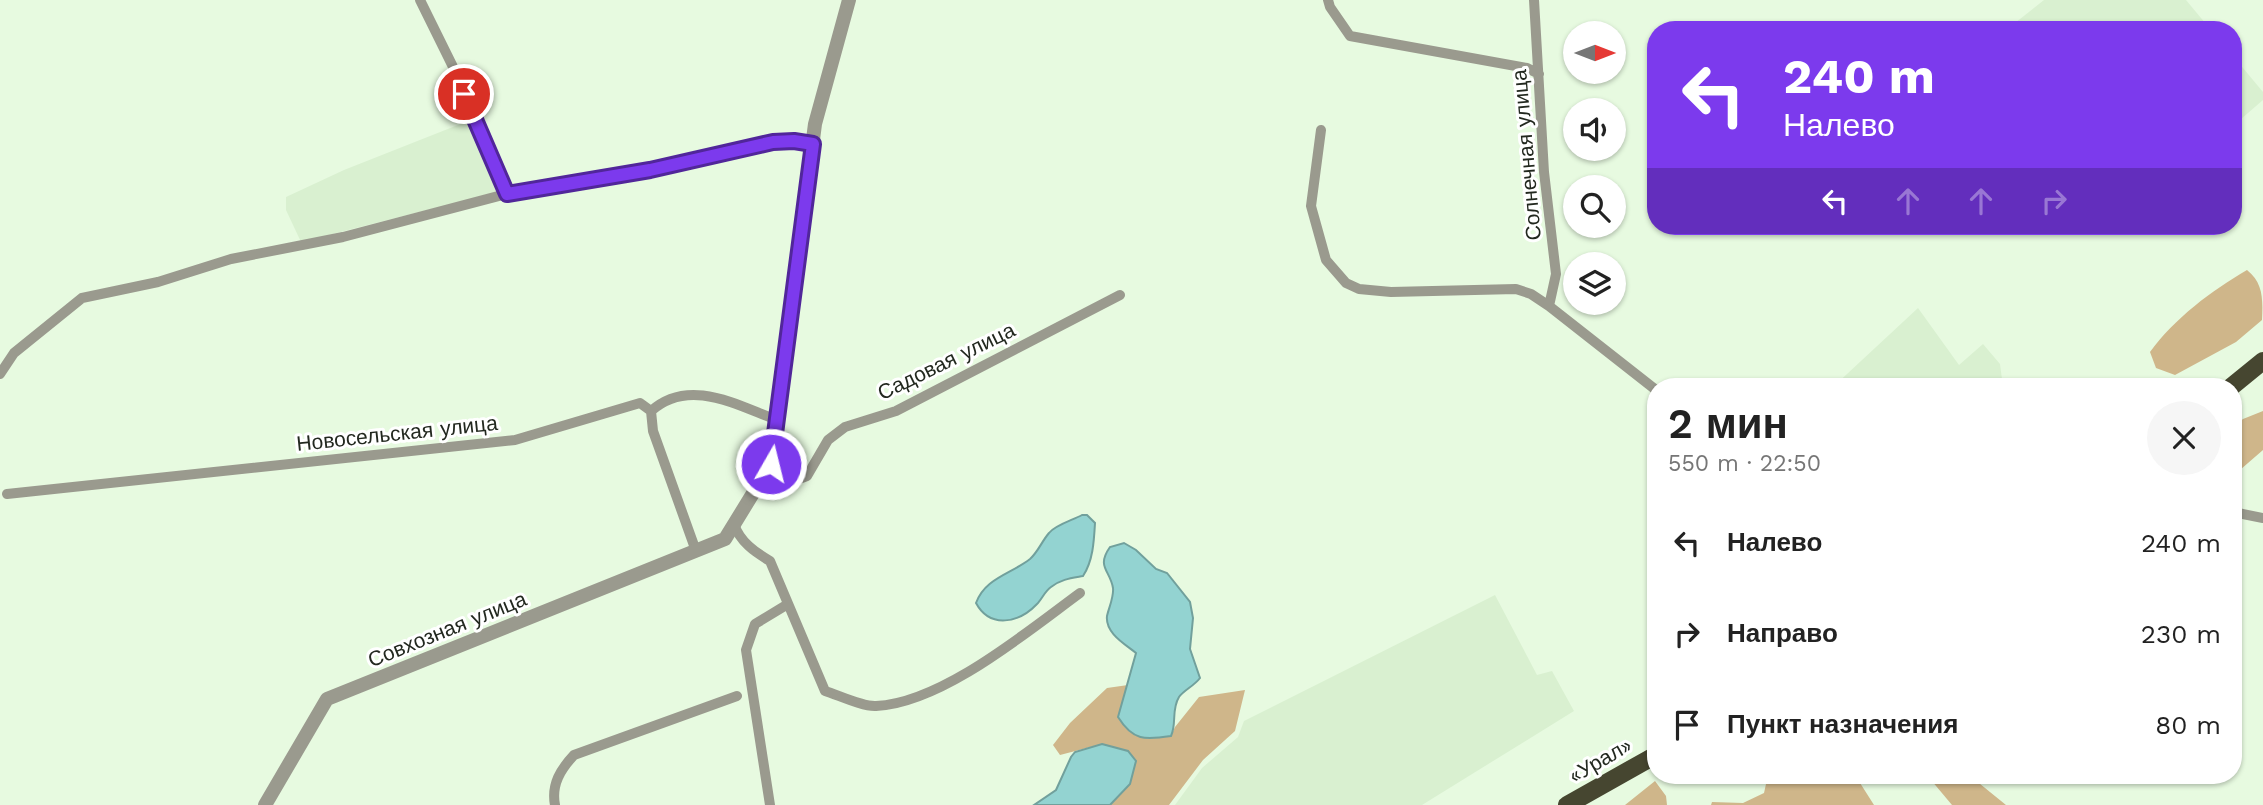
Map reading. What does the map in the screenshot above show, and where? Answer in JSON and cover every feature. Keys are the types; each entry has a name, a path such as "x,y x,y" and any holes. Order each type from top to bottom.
{"highway":[{"path":"2242,378 2263,362"},
{"name":"«Урал»","path":"1567,805 1647,760"}],"street":[{"path":"420,0 457,75 507,194"},
{"name":"Совхозная улица","path":"265,805 327,699 725,539 771,464 815,124 849,0"},
{"path":"1328,0 1336,18 1350,36 1527,68 1539,74"},
{"name":"Солнечная улица","path":"1534,0 1545,172 1556,274 1549,306"},
{"path":"1321,130 1311,206 1325,260 1346,283 1359,289 1391,292 1517,289 1531,294 1549,306 1647,383"},
{"path":"0,374 14,353 82,298 158,282 231,260 343,237 507,194 650,170 773,142 813,144"},
{"name":"Садовая улица","path":"767,471 791,482 807,476 828,440 845,427 896,411 1120,295"},
{"path":"696,551 653,431 651,411 664,399 680,395 708,395 777,420"},
{"name":"Новосельская улица","path":"7,494 515,440 640,403 651,411"},
{"path":"2242,514 2263,518"},
{"path":"734,524 753,551 770,561 825,691 874,707 916,698 993,658 1080,593"},
{"path":"770,805 746,650 755,624 789,604"},
{"path":"555,805 553,795 561,768 575,755 737,696"}],"shaded area":[{"path":"2044,0 2186,0 2204,21 2017,21"},
{"path":"2242,67 2263,92 2263,100 2242,118"},
{"path":"468,121 498,192 301,242 286,210 286,197 344,170"},
{"path":"2247,270 2256,280 2261,292 2262,320 2236,342 2175,375 2156,368 2150,352 2171,328 2207,296"},
{"path":"1918,308 1959,365 1983,344 2000,364 2002,378 1843,378"},
{"path":"2263,411 2263,450 2242,468 2242,420"},
{"path":"1495,595 1537,675 1552,671 1574,711 1422,805 1175,805 1202,768 1238,737 1244,721"},
{"path":"1128,685 1118,717 1129,731 1147,738 1171,736 1199,697 1245,690 1235,731 1203,760 1169,805 1110,805 1112,802 1102,744 1060,755 1053,745 1070,723 1107,688"},
{"path":"1651,784 1657,784 1666,796 1667,805 1625,805"},
{"path":"1766,784 1861,784 1874,805 1711,805 1712,802 1743,803 1764,793"},
{"path":"1934,784 1980,784 2006,805 1952,805"}],"water":[{"path":"1087,515 1095,523 1091,557 1083,576 1055,584 1022,616 997,620 982,611 976,603 992,582 1030,559 1052,530"},
{"path":"1124,543 1136,550 1156,569 1167,573 1190,602 1193,618 1190,649 1200,678 1179,697 1171,736 1140,737 1129,731 1118,717 1136,653 1109,628 1107,616 1113,588 1104,559 1110,547"},
{"path":"1102,744 1128,751 1136,761 1130,784 1110,805 1034,805 1056,790 1075,752"}],"route":[{"path":"464,94 507,194 650,170 773,142 813,144 771,464"}]}
